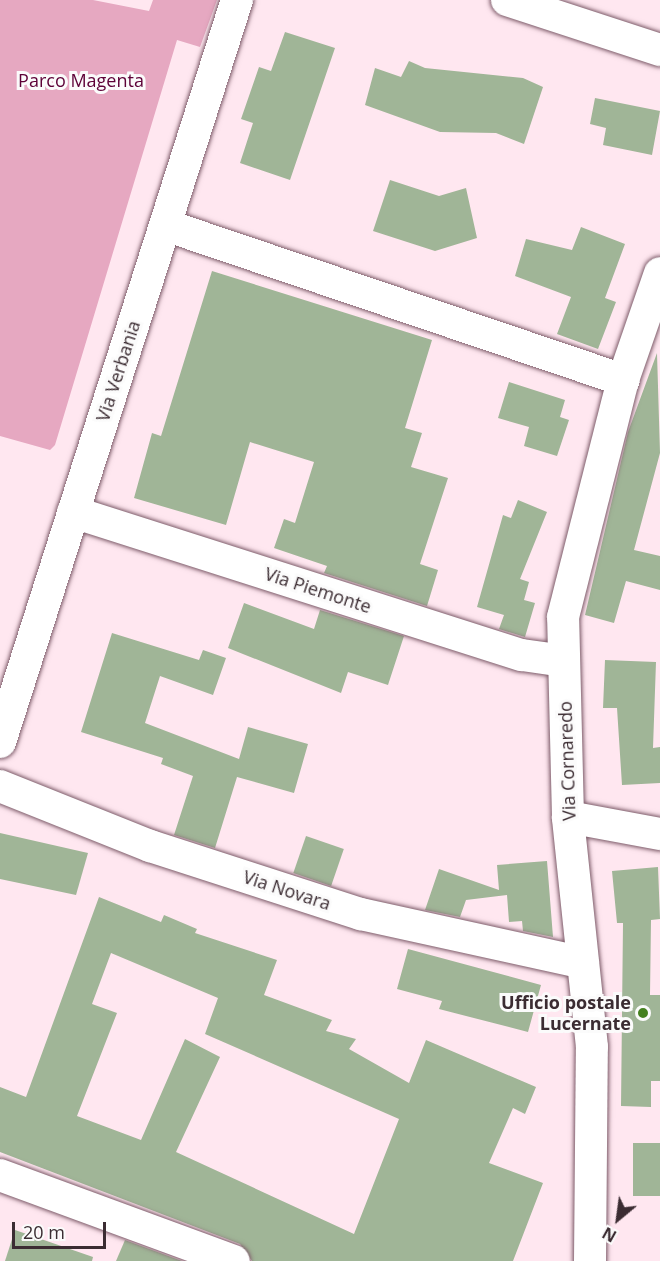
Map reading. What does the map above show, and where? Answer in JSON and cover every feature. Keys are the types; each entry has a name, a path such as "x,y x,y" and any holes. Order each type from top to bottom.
{"street":[{"name":"Via Verbania","path":"0,742 237,0"},
{"path":"507,0 660,50"},
{"path":"165,225 623,380"},
{"name":"Via Cornaredo","path":"590,1261 592,1047 568,817 563,617 623,380 660,273"},
{"name":"Via Piemonte","path":"73,512 522,655 564,661"},
{"name":"Via Novara","path":"0,786 150,846 361,914 583,963"},
{"path":"568,817 660,834"},
{"path":"0,1175 234,1261"}],"green space":[{"name":"Parco Magenta","path":"0,0 93,0 149,11 153,0 217,0 200,47 177,40 55,445 50,450 0,436"}],"building":[{"path":"285,32 335,48 290,180 240,163 253,123 241,119 259,67 271,71"},
{"path":"409,61 425,68 523,78 543,87 524,144 496,133 440,132 365,105 375,68 401,77"},
{"path":"595,98 660,111 652,155 603,145 606,128 590,124"},
{"path":"390,180 439,196 466,188 477,238 435,251 373,231"},
{"path":"581,227 625,244 605,298 616,302 598,349 557,334 571,297 515,276 526,239 572,250"},
{"path":"212,271 432,340 405,428 422,433 411,467 448,478 420,564 438,570 427,606 324,573 327,566 274,548 284,519 295,523 314,462 250,442 226,525 134,498 152,433 161,436"},
{"path":"657,353 660,453 634,550 660,556 660,590 626,581 614,623 585,615 628,432"},
{"path":"509,382 565,400 560,417 569,420 557,456 524,446 529,427 498,418"},
{"path":"518,500 547,512 520,579 529,582 524,600 535,603 525,637 499,629 504,615 477,607 503,515 511,518"},
{"path":"244,603 314,629 320,610 404,636 388,685 348,672 341,693 228,648"},
{"path":"112,633 199,660 203,650 226,658 213,695 160,676 145,723 239,759 248,727 308,744 294,793 237,777 215,848 174,835 193,776 161,764 163,758 81,732"},
{"path":"605,660 656,662 653,748 660,747 660,783 622,785 617,708 603,708"},
{"path":"0,833 88,853 76,895 0,879"},
{"path":"306,836 344,849 331,886 293,873"},
{"path":"547,861 553,937 523,931 522,921 509,922 507,895 466,900 460,917 425,910 439,869 499,890 497,865"},
{"path":"658,867 660,919 651,920 650,995 660,995 660,1081 651,1081 651,1107 621,1106 623,923 617,923 612,871"},
{"path":"99,897 161,922 164,915 197,929 195,933 277,960 264,995 332,1020 326,1031 356,1039 349,1049 409,1083 426,1040 536,1087 525,1114 513,1108 489,1163 543,1183 513,1261 252,1261 240,1244 0,1152 0,1087 26,1097","holes":["111,953 218,998 205,1034 399,1119 354,1234 176,1152 220,1057 185,1039 141,1140 77,1116 117,1013 92,1004"]},
{"path":"408,949 541,985 528,1032 439,1009 442,1001 397,989"},
{"path":"633,1143 660,1143 660,1196 633,1196"},
{"path":"15,1230 93,1257 92,1261 5,1261"},
{"path":"125,1240 182,1261 116,1261"}],"place":[{"name":"Ufficio postale Lucernate","path":"643,1013"}]}
